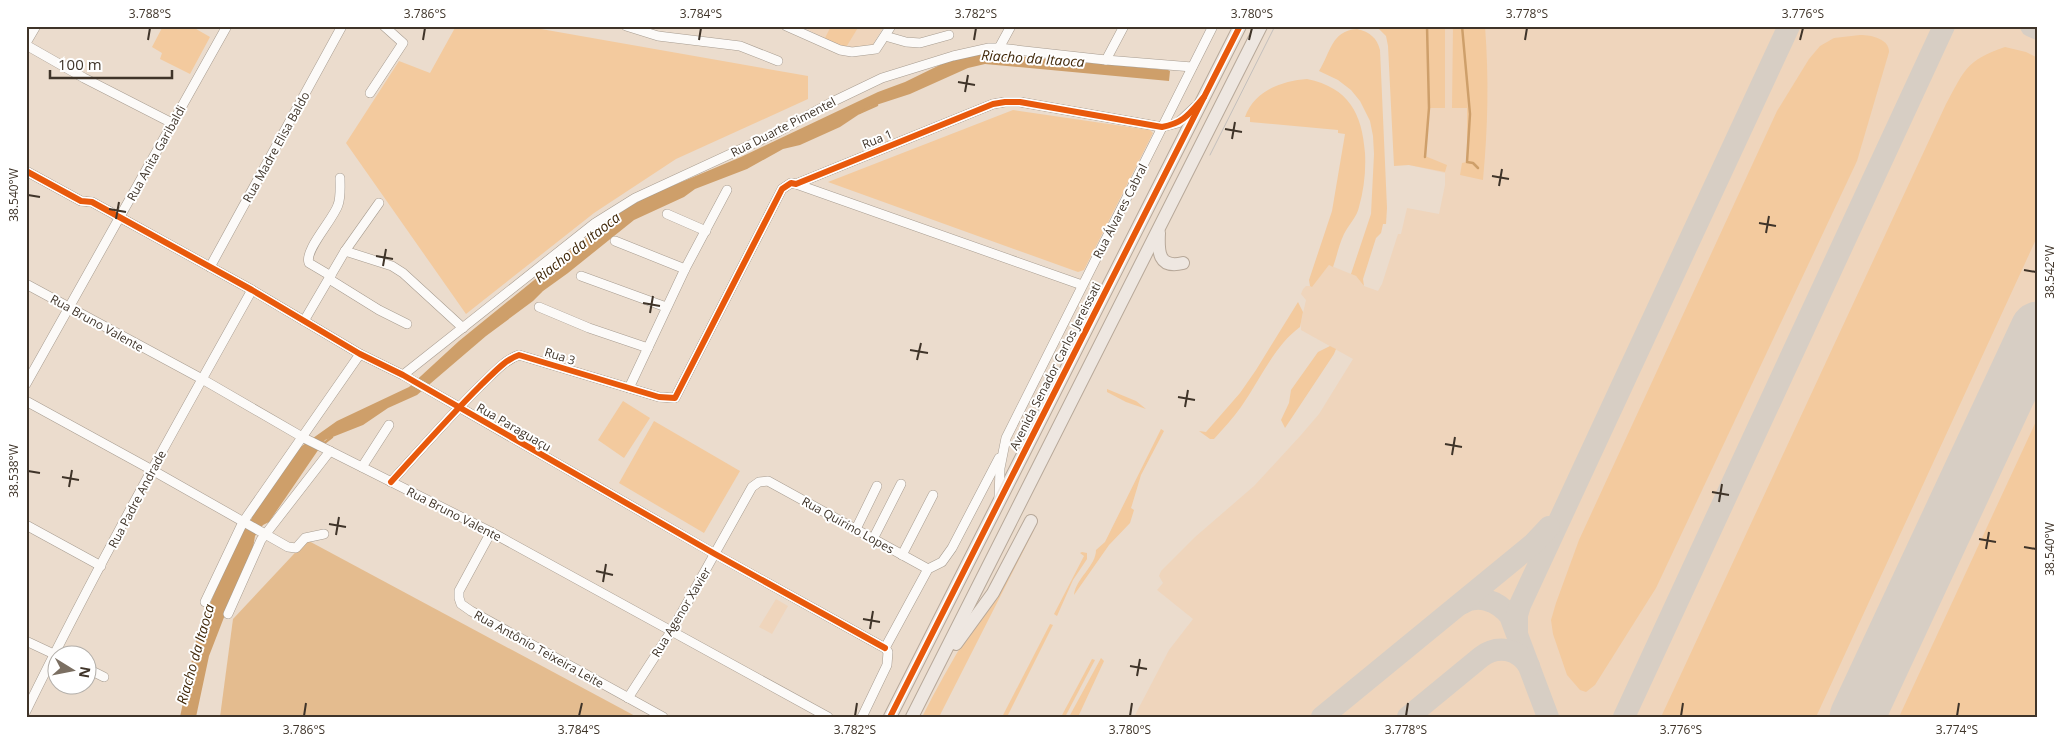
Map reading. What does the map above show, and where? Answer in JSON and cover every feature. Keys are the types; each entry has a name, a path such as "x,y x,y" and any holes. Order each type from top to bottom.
{"main road":[{"name":"Avenida Senador Carlos Jereissati","path":"890,717 1240,26"},
{"path":"912,717 1261,26"},
{"path":"1160,226 1158,248 1160,257 1172,264 1183,263"},
{"path":"935,672 993,593 1031,521"}],"street":[{"path":"36,26 26,44 84,78 172,123"},
{"path":"216,26 226,29"},
{"name":"Rua Madre Elisa Baldo","path":"210,267 342,26"},
{"path":"370,94 403,43 384,26"},
{"path":"626,26 658,36 740,46 778,61"},
{"path":"658,36 662,26"},
{"path":"786,26 840,50 852,52 876,49 886,36 890,26"},
{"path":"999,48 1011,26"},
{"path":"1106,60 1124,26"},
{"name":"Rua Álvares Cabral","path":"999,499 1003,450 1006,438 1213,26"},
{"name":"Rua Anita Garibaldi","path":"26,384 226,29"},
{"path":"886,36 906,42 920,42 935,40 949,35"},
{"name":"Rua Duarte Pimentel","path":"406,377 463,328 595,223 635,198 778,132 832,102 882,78 953,56 989,48 1192,67"},
{"name":"Rua 1","path":"673,399 678,395 782,189 791,183 796,184 993,104 1020,102 1162,127 1184,120 1204,97"},
{"name":"Rua Paraguaçu","path":"26,171 81,201 92,202 252,290 360,354 406,377 715,554 885,648"},
{"path":"340,178 339,203 331,220 312,248 308,260 309,263 330,278 407,324"},
{"path":"796,184 1082,285"},
{"path":"629,388 666,307 726,190"},
{"path":"304,321 345,251 379,203"},
{"path":"667,214 706,231"},
{"path":"615,241 685,269"},
{"path":"345,251 386,264 403,273 463,328"},
{"path":"581,276 666,307"},
{"name":"Rua Bruno Valente","path":"26,284 202,379 303,438 491,532 828,717"},
{"name":"Rua Padre Andrade","path":"61,646 152,470 252,290"},
{"path":"539,308 589,328 648,348"},
{"path":"205,602 245,523 360,354"},
{"name":"Rua 3","path":"458,408 508,360 519,355 659,397 673,399"},
{"path":"26,401 294,549 307,537 324,534"},
{"path":"391,482 458,408"},
{"path":"362,467 389,425"},
{"path":"228,614 264,533 328,450"},
{"name":"Rua Álvares Cabral","path":"862,717 887,665 888,652 885,648 928,569 942,562 952,548 1003,450"},
{"name":"Rua Agenor Xavier","path":"628,698 672,630 752,487 759,482 768,481"},
{"name":"Rua Quirino Lopes","path":"768,481 928,569"},
{"path":"873,539 901,484"},
{"path":"856,529 877,486"},
{"path":"902,555 933,494"},
{"path":"26,525 101,566"},
{"name":"Rua Antônio Teixeira Leite","path":"491,532 459,591 461,604 490,623 663,717"},
{"path":"26,641 48,651"},
{"name":"Rua Padre Andrade","path":"26,711 48,670"},
{"path":"98,673 104,676"}],"shaded area":[{"path":"163,26 191,26 210,37 190,74 160,59 162,53 152,47"},
{"path":"456,26 524,26 808,76 808,99 676,159 594,213 466,314 346,143 399,61 430,73"},
{"path":"801,26 884,26 872,46 846,50"},
{"path":"831,26 859,26 845,49 825,38"},
{"path":"1376,26 1445,26 1445,108 1429,108 1425,156 1447,165 1445,172 1409,165 1394,166 1388,46 1386,36"},
{"path":"1412,26 2038,26 2038,717 1134,717 1169,650 1193,619 1157,590 1163,583 1159,576 1161,571 1195,537 1254,486 1301,435 1319,414 1353,359 1301,330 1306,300 1301,294 1303,289 1306,286 1312,286 1329,265 1356,276 1364,286 1378,291 1398,234 1401,234 1407,208 1439,214 1445,185 1445,173 1409,165"},
{"path":"1453,26 1485,26 1487,103 1483,180 1460,175 1462,163 1467,162 1467,108 1452,108"},
{"path":"1357,29 1372,36 1380,50 1387,208 1386,224 1383,224 1381,233 1376,238 1363,279 1364,286 1356,276 1351,274 1371,214 1374,154 1370,121 1360,101 1351,90 1338,80 1319,71 1337,38 1348,31"},
{"path":"1860,35 1874,37 1883,41 1889,52 1857,161 1656,588 1595,685 1586,692 1580,690 1567,675 1553,634 1551,620 1579,540 1777,111 1809,59 1820,46 1834,38"},
{"path":"2005,47 2026,52 2038,58 2038,235 1816,717 1661,717 1946,104 1962,75 1974,62"},
{"path":"1307,79 1333,89 1351,104 1361,126 1365,160 1365,174 1358,211 1342,238 1333,267 1329,265 1312,287 1309,280 1332,211 1345,134 1338,133 1338,130 1250,122 1250,117 1245,117 1255,100 1270,89 1288,82"},
{"path":"1013,110 1150,130 1153,133 1084,270 1078,272 828,182"},
{"path":"1298,302 1303,312 1300,327 1282,344 1235,415 1214,439 1210,439 1199,431 1206,432 1240,393"},
{"path":"1330,346 1336,349 1334,354 1285,428 1281,420 1289,403 1291,390 1318,352"},
{"path":"1107,389 1136,401 1146,409 1126,402 1107,392"},
{"path":"623,401 650,418 624,458 598,440"},
{"path":"2038,417 2038,717 1899,717"},
{"path":"654,421 740,471 704,533 619,483"},
{"path":"1161,429 1164,431 1141,475 1131,508 1134,510 1130,523 1109,545 1074,595 1078,583 1093,561 1096,550 1105,542"},
{"path":"1032,528 1034,530 939,717 922,717 962,645"},
{"path":"307,540 637,717 220,717 233,619"},
{"path":"1080,553 1087,553 1087,559 1073,580 1057,616 1054,614 1084,556"},
{"path":"776,599 788,606 772,634 759,627"},
{"path":"1050,624 1053,625 1007,717 1002,717"},
{"path":"1101,658 1104,661 1078,717 1069,717"},
{"path":"1092,659 1095,660 1065,717 1061,717"}],"water":[{"path":"980,53 1168,70 1170,71 1169,81 985,64 968,68 910,94 870,107 840,127 800,145 783,149 747,169 695,189 684,197 634,220 486,336 417,395 388,408 363,425 325,440 269,522 263,525 255,536 253,548 209,656 196,717 180,717 197,636 232,549 252,518 252,511 299,448 337,421 409,387 459,341 618,212 655,193 741,157 948,61"}],"waterway":[{"path":"1425,157 1429,108 1427,26"},
{"path":"1462,26 1470,114 1467,162 1473,163 1478,168"},
{"name":"Riacho da Itaoca","path":"859,113 877,105"},
{"name":"Riacho da Itaoca","path":"323,444 332,437"}],"taxiway":[{"path":"1517,630 1517,615 1520,605 1789,26"},
{"path":"1624,717 1944,26"},
{"path":"2031,26 2038,29"},
{"path":"1322,717 1533,544 1549,527"},
{"path":"1461,604 1474,599 1487,600 1500,606 1510,616 1548,717"},
{"path":"1408,717 1487,653 1507,650 1519,656 1529,666"}],"runway":[{"path":"1857,717 2038,329"}],"tram line":[{"path":"1210,155 1275,26"}],"cycle path":[{"path":"890,717 1240,26"},
{"path":"391,482 480,386 503,364 519,355 659,397 675,398 782,189 791,183 796,184 993,104 1020,102 1162,127 1181,120 1204,97"},
{"path":"26,171 81,201 92,202 252,290 360,354 403,375 715,554 885,648"}]}
